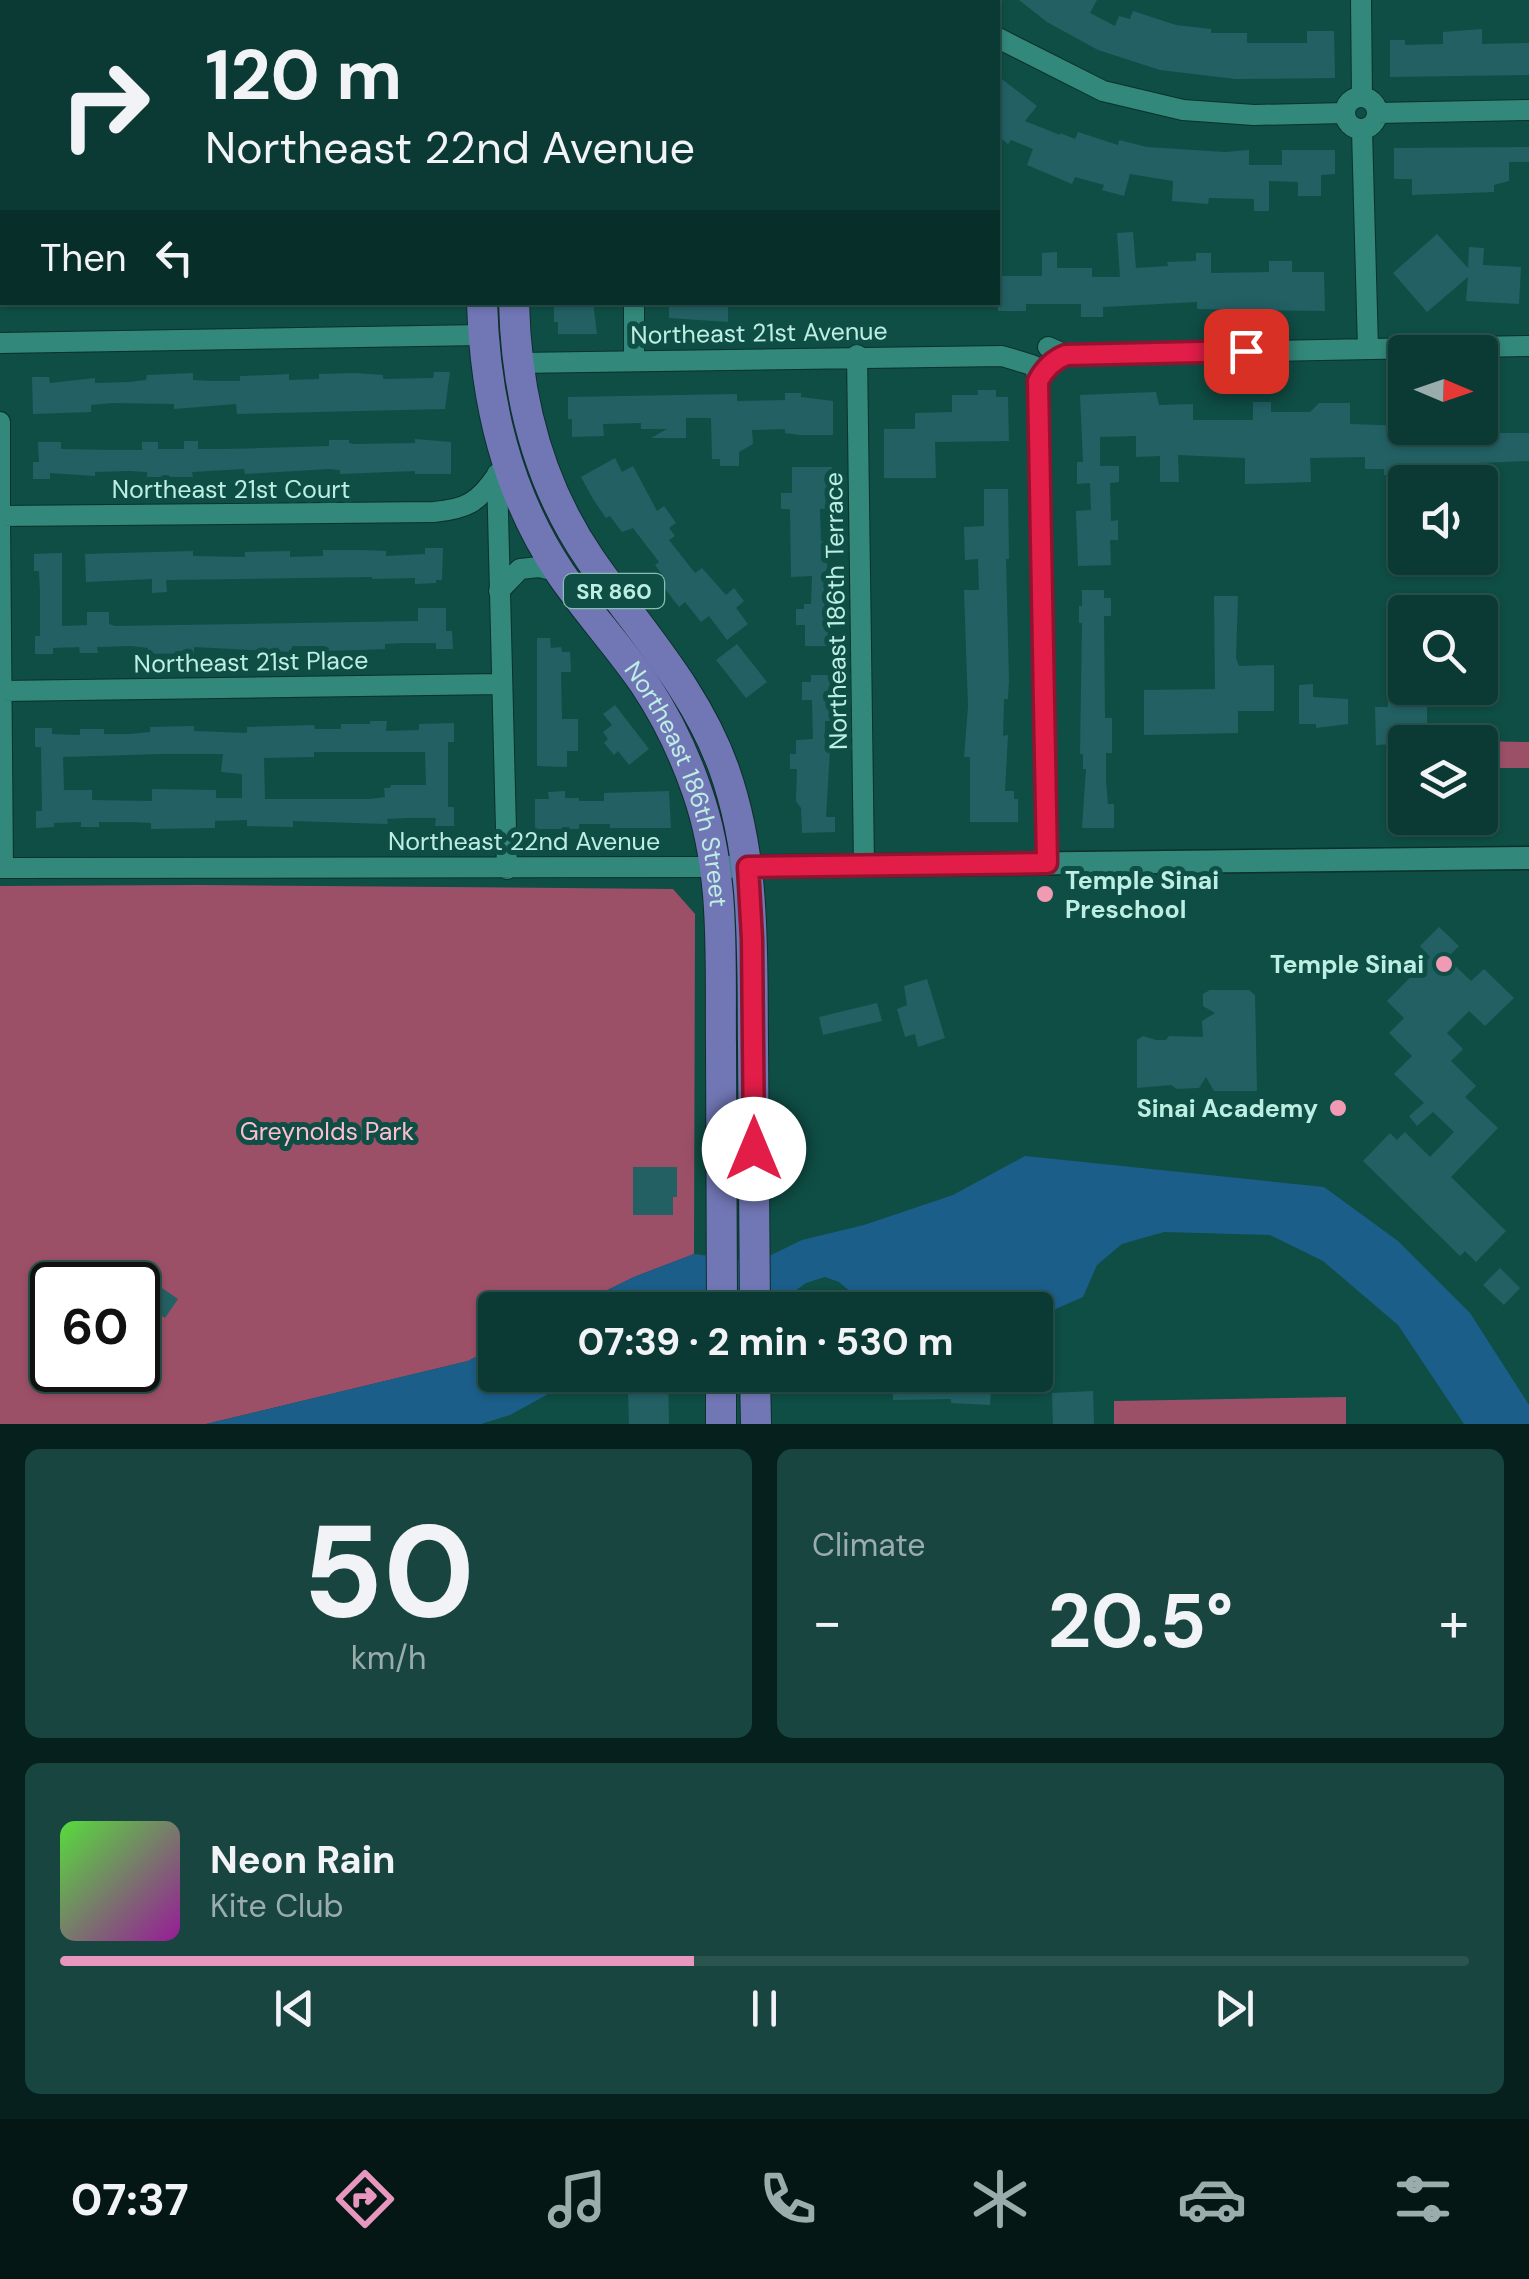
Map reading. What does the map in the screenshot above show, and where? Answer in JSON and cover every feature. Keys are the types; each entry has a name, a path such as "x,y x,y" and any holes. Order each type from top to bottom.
{"main road":[{"name":"Northeast 186th Street","path":"483,305 483,335 496,427 513,482 560,572 644,682 672,733 697,790 716,867 720,924 722,1292"},
{"path":"484,305 499,338 517,363"},
{"name":"Northeast 186th Street","path":"514,305 517,363 529,426 558,504 591,560 671,666 698,712 726,774 748,867 752,939 755,1292"},
{"path":"721,1180 754,1180"},
{"path":"721,1392 721,1424"},
{"path":"756,1392 756,1424"}],"street":[{"path":"1345,113 1352,127 1362,130 1372,126 1361,0"},
{"path":"1000,39 1103,91 1184,110 1254,115 1345,113"},
{"path":"1345,113 1352,100 1370,105 1529,110"},
{"path":"1362,130 1368,349"},
{"path":"634,305 634,360"},
{"path":"0,343 483,335"},
{"name":"Northeast 21st Avenue","path":"517,363 857,356 1002,356 1044,362 1529,346"},
{"name":"Northeast 186th Terrace","path":"857,356 864,866"},
{"path":"1044,362 1047,863"},
{"path":"0,422 2,868"},
{"path":"496,427 507,868"},
{"path":"497,475 463,509 479,518 498,541"},
{"name":"Northeast 21st Court","path":"0,516 463,509"},
{"path":"499,591 520,568 560,572"},
{"name":"Northeast 21st Place","path":"2,691 500,684"},
{"name":"Northeast 22nd Avenue","path":"2,868 748,867 1529,858"}],"green space":[{"path":"1498,741 1529,742 1529,768 1498,768"},
{"name":"Greynolds Park","path":"0,886 673,889 695,914 694,1254 604,1292 478,1292 478,1356 468,1361 206,1424 0,1424"},
{"path":"1346,1397 1346,1424 1114,1424 1114,1401"}],"water":[{"path":"1025,1156 1324,1187 1398,1241 1470,1313 1529,1405 1529,1424 1464,1424 1398,1325 1323,1261 1270,1235 1164,1232 1122,1244 1097,1265 1083,1297 1053,1310 1053,1292 851,1292 825,1277 793,1292 604,1292 694,1254 740,1260 771,1255 802,1240 864,1225 953,1195"},
{"path":"478,1356 478,1392 552,1392 510,1415 481,1424 206,1424"}],"building":[{"path":"1019,0 1097,0 1090,13 1115,26 1119,16 1130,19 1133,11 1176,25 1211,29 1211,33 1247,33 1247,43 1307,43 1307,31 1334,31 1335,78 1235,79 1160,70 1098,50 1047,22"},
{"path":"1482,29 1482,44 1529,43 1529,75 1390,77 1390,40 1405,40 1405,45 1443,44 1443,32"},
{"path":"1000,78 1037,106 1025,121 1060,135 1075,139 1078,132 1118,145 1119,140 1147,147 1249,150 1249,165 1282,165 1282,150 1335,150 1335,174 1321,175 1321,196 1298,196 1298,182 1269,181 1269,211 1254,211 1254,199 1209,198 1208,204 1172,201 1173,181 1130,174 1124,196 1102,190 1104,185 1075,177 1072,184 1027,165 1033,149 1011,140 1008,144 1000,138"},
{"path":"1529,147 1529,162 1509,162 1509,181 1494,185 1494,192 1412,195 1412,179 1394,179 1394,148"},
{"path":"1133,232 1136,268 1196,261 1196,253 1211,253 1211,273 1269,272 1269,261 1292,261 1292,272 1324,272 1325,311 1197,309 1197,302 1103,307 1103,317 1081,317 1081,304 1026,304 1026,311 998,311 1000,276 1042,276 1042,253 1057,252 1057,268 1092,268 1092,277 1120,277 1117,233"},
{"path":"1437,234 1468,268 1469,247 1484,248 1483,265 1521,267 1519,304 1466,301 1468,277 1427,312 1393,273"},
{"path":"554,305 593,305 597,334 558,334 558,322 554,322"},
{"path":"669,305 728,305 728,322 669,318"},
{"path":"434,372 450,372 445,409 237,414 236,404 174,409 174,404 113,403 91,405 91,412 33,414 32,377 49,377 50,383 95,378 95,383 193,373 193,380 240,381 240,376 289,374 289,380 356,373 383,375 383,379 433,378"},
{"path":"978,390 996,390 996,397 1008,397 1009,441 935,442 936,478 884,478 884,429 915,429 915,413 952,412 952,395 978,395"},
{"path":"1156,392 1159,405 1193,404 1193,420 1253,420 1253,402 1271,402 1271,412 1310,412 1319,403 1350,403 1350,424 1388,425 1388,445 1498,445 1498,433 1529,433 1529,461 1388,465 1388,475 1384,475 1384,469 1365,469 1365,457 1310,458 1311,482 1245,484 1245,458 1178,455 1179,482 1160,482 1160,456 1136,457 1136,436 1100,437 1100,466 1119,466 1119,482 1110,483 1111,521 1118,520 1118,540 1110,540 1111,565 1078,566 1076,511 1091,510 1090,483 1077,484 1077,462 1083,462 1080,395"},
{"path":"785,393 833,401 833,435 800,435 785,433 785,429 752,430 753,444 739,452 739,466 720,466 720,459 712,459 711,418 686,418 686,438 651,438 667,429 641,429 641,423 603,424 604,436 572,437 572,419 568,419 568,397 737,394 737,401 785,400"},
{"path":"415,439 451,442 451,474 340,474 340,470 329,469 245,474 244,469 192,472 193,477 147,477 147,472 129,471 95,472 95,476 50,473 50,479 33,479 33,462 39,462 38,442 61,442 61,449 142,450 142,442 158,442 158,449 184,449 184,441 198,441 198,449 226,449 329,446 329,440 349,440 355,444 415,443"},
{"path":"615,458 622,472 633,466 657,511 664,506 676,523 669,528 675,536 669,540 695,573 702,568 726,595 734,588 744,601 736,608 748,624 727,640 709,616 701,622 685,602 679,607 659,581 664,577 655,565 659,562 633,528 622,532 593,499 581,477"},
{"path":"792,467 832,467 832,488 825,488 826,509 820,509 821,541 827,541 828,646 805,646 805,625 796,625 796,609 811,604 812,576 791,577 790,509 781,509 781,493 792,493"},
{"path":"984,489 1008,489 1009,680 1003,736 1008,735 1005,791 1014,791 1014,799 1018,799 1018,822 970,822 970,757 964,757 968,707 964,590 979,590 978,559 965,560 964,527 984,526"},
{"path":"425,548 443,548 442,580 436,583 415,584 415,578 372,577 166,580 167,592 152,593 152,579 86,582 85,554 193,551 193,556 245,557 245,552 290,551 290,557 323,556 323,550 360,550 386,551 386,556 425,554"},
{"path":"62,553 62,626 87,625 87,612 109,612 109,624 115,626 418,621 418,608 446,608 446,631 452,631 453,649 436,649 436,643 404,643 385,644 385,649 324,651 324,646 292,646 291,652 194,647 194,653 148,654 148,648 131,646 97,647 98,653 80,653 79,647 53,648 53,654 35,654 35,636 40,636 40,593 34,554"},
{"path":"1082,590 1104,590 1104,598 1111,598 1111,616 1104,616 1105,718 1112,718 1112,753 1106,753 1106,780 1108,804 1114,804 1114,828 1082,828 1086,769 1080,754"},
{"path":"1214,596 1238,596 1239,666 1274,665 1274,711 1238,711 1238,733 1144,735 1144,690 1215,689"},
{"path":"537,638 550,638 551,648 561,647 562,652 570,652 571,672 561,672 562,719 578,719 578,751 567,751 567,767 537,766"},
{"path":"737,644 767,682 746,698 716,660"},
{"path":"811,675 835,675 835,721 825,721 825,750 830,750 826,817 835,817 835,832 802,833 801,808 796,801 797,769 790,769 790,754 796,754 796,740 813,739 812,700 802,700 802,682 811,682"},
{"path":"1313,684 1313,697 1348,699 1348,724 1316,728 1316,724 1299,724 1299,685"},
{"path":"615,705 649,749 629,765 618,751 614,755 604,743 608,739 603,732 612,725 603,714"},
{"path":"1427,705 1427,725 1388,725 1388,744 1376,745 1375,707"},
{"path":"387,721 386,731 419,730 419,724 454,723 454,742 448,742 448,807 454,807 454,826 435,826 436,818 407,818 387,819 388,824 293,821 293,827 247,826 247,820 215,821 215,828 151,829 151,823 132,822 99,822 99,827 81,827 81,822 36,828 36,811 42,811 41,747 35,747 35,728 52,728 52,734 80,735 80,729 130,734 150,732 150,727 194,726 194,731 247,733 247,727 314,725 315,729 341,729 341,724","holes":["314,752 425,752 426,785 391,785 384,788 385,797 370,799 265,799 264,758 314,757","223,754 221,772 242,774 242,798 216,798 216,790 152,789 152,801 92,800 92,790 64,790 63,757"]},
{"path":"565,791 565,798 604,801 604,793 669,791 671,828 579,824 579,829 535,829 535,799 549,799 548,792"},
{"path":"1439,927 1459,946 1447,958 1471,981 1484,969 1514,998 1485,1026 1469,1011 1447,1033 1463,1049 1451,1061 1476,1086 1465,1097 1498,1128 1451,1177 1506,1231 1476,1262 1465,1251 1460,1256 1363,1161 1390,1133 1397,1140 1405,1132 1430,1157 1454,1132 1433,1112 1417,1126 1409,1116 1424,1103 1394,1074 1412,1056 1389,1033 1404,1018 1387,1001 1430,957 1420,946"},
{"path":"927,979 945,1038 918,1047 915,1034 905,1037 897,1009 907,1005 904,986"},
{"path":"1210,990 1249,990 1255,995 1257,1091 1214,1091 1206,1077 1199,1088 1137,1088 1137,1040 1143,1036 1156,1040 1169,1036 1203,1037 1202,1021 1215,1013 1203,1006 1203,994"},
{"path":"877,1003 882,1021 823,1035 819,1017"},
{"path":"633,1167 677,1167 673,1215 633,1215"},
{"path":"1500,1268 1520,1288 1504,1305 1483,1285"},
{"path":"160,1287 178,1299 165,1318 160,1315"},
{"path":"1093,1391 1094,1424 1053,1424 1052,1393"},
{"path":"628,1392 668,1392 669,1424 629,1424"},
{"path":"893,1392 991,1392 990,1405 951,1403 951,1399 893,1400"}],"place":[{"name":"Temple Sinai Preschool","path":"1045,894"},
{"name":"Temple Sinai","path":"1444,964"},
{"name":"Sinai Academy","path":"1338,1108"}],"route":[{"path":"754,1149 748,867 1047,863 1038,381 1041,376 1050,364 1066,355 1246,351"}]}
